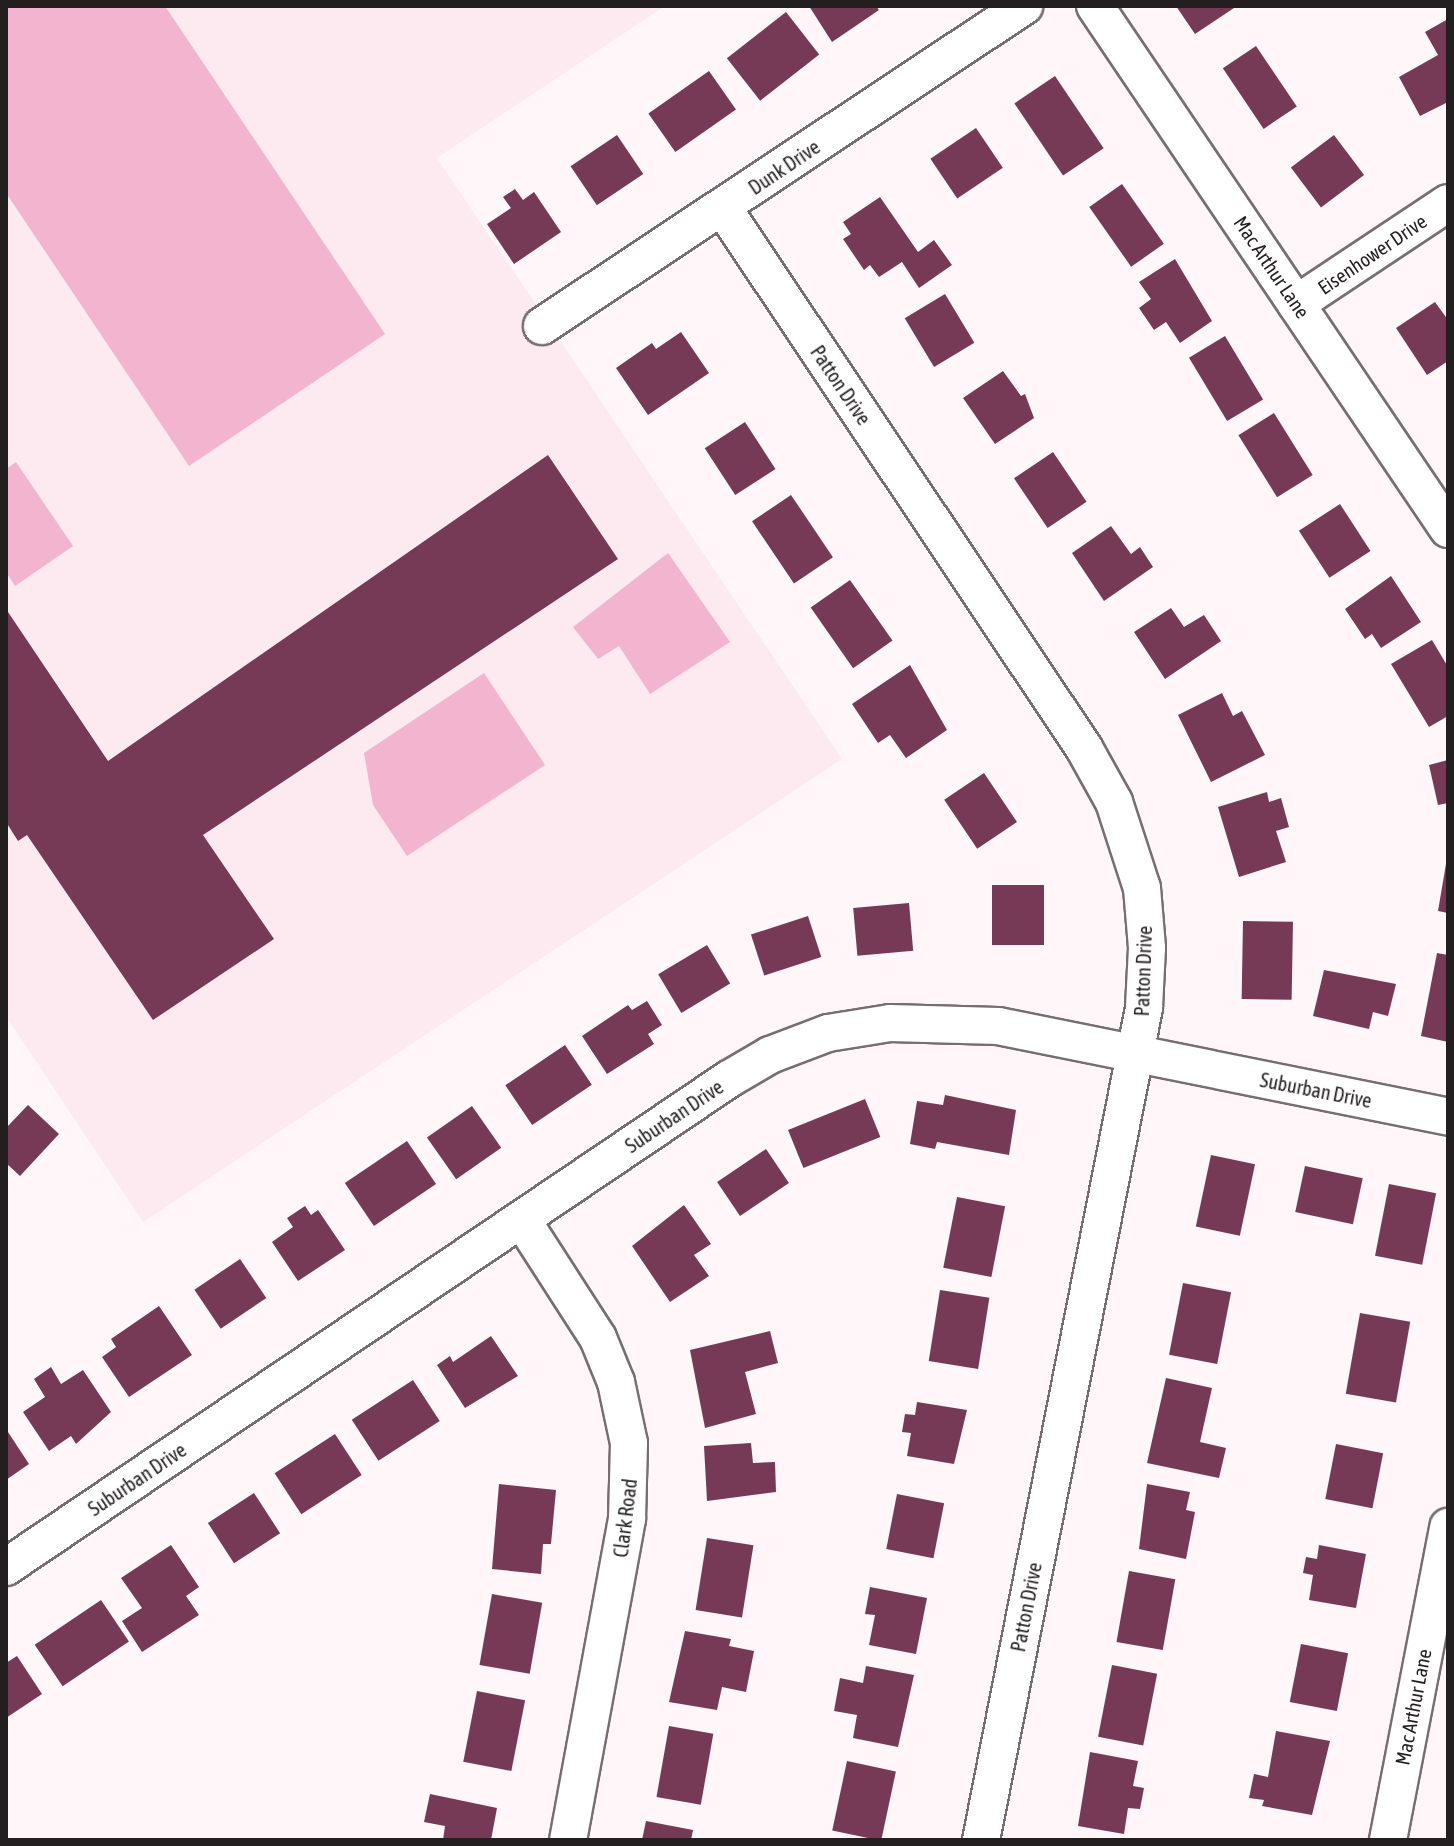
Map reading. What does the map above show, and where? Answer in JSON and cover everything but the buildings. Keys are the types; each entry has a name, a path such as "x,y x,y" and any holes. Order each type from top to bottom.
{"street":[{"name":"Dunk Drive","path":"542,326 1024,6"},
{"name":"Mac Arthur Lane","path":"1095,6 1448,529"},
{"name":"Eisenhower Drive","path":"1296,304 1448,203"},
{"name":"Patton Drive","path":"723,208 1084,748 1114,802 1138,873 1145,917 1144,1008 981,1840"},
{"name":"Suburban Drive","path":"6,1567 742,1070 828,1033 875,1024 971,1023 1448,1117"},
{"name":"Clark Road","path":"522,1220 598,1338 616,1382 629,1443 626,1527 568,1840"},
{"name":"Mac Arthur Lane","path":"1388,1840 1448,1527"}],"shaded area":[{"path":"6,6 665,6 437,158 842,759 143,1222 6,1016"},
{"path":"6,6 165,6 385,334 189,466 6,193"},
{"path":"16,462 73,546 15,586 6,572 6,469"},
{"path":"668,553 730,642 650,694 619,646 598,659 573,627"},
{"path":"484,673 545,765 407,856 373,805 364,753"}]}
